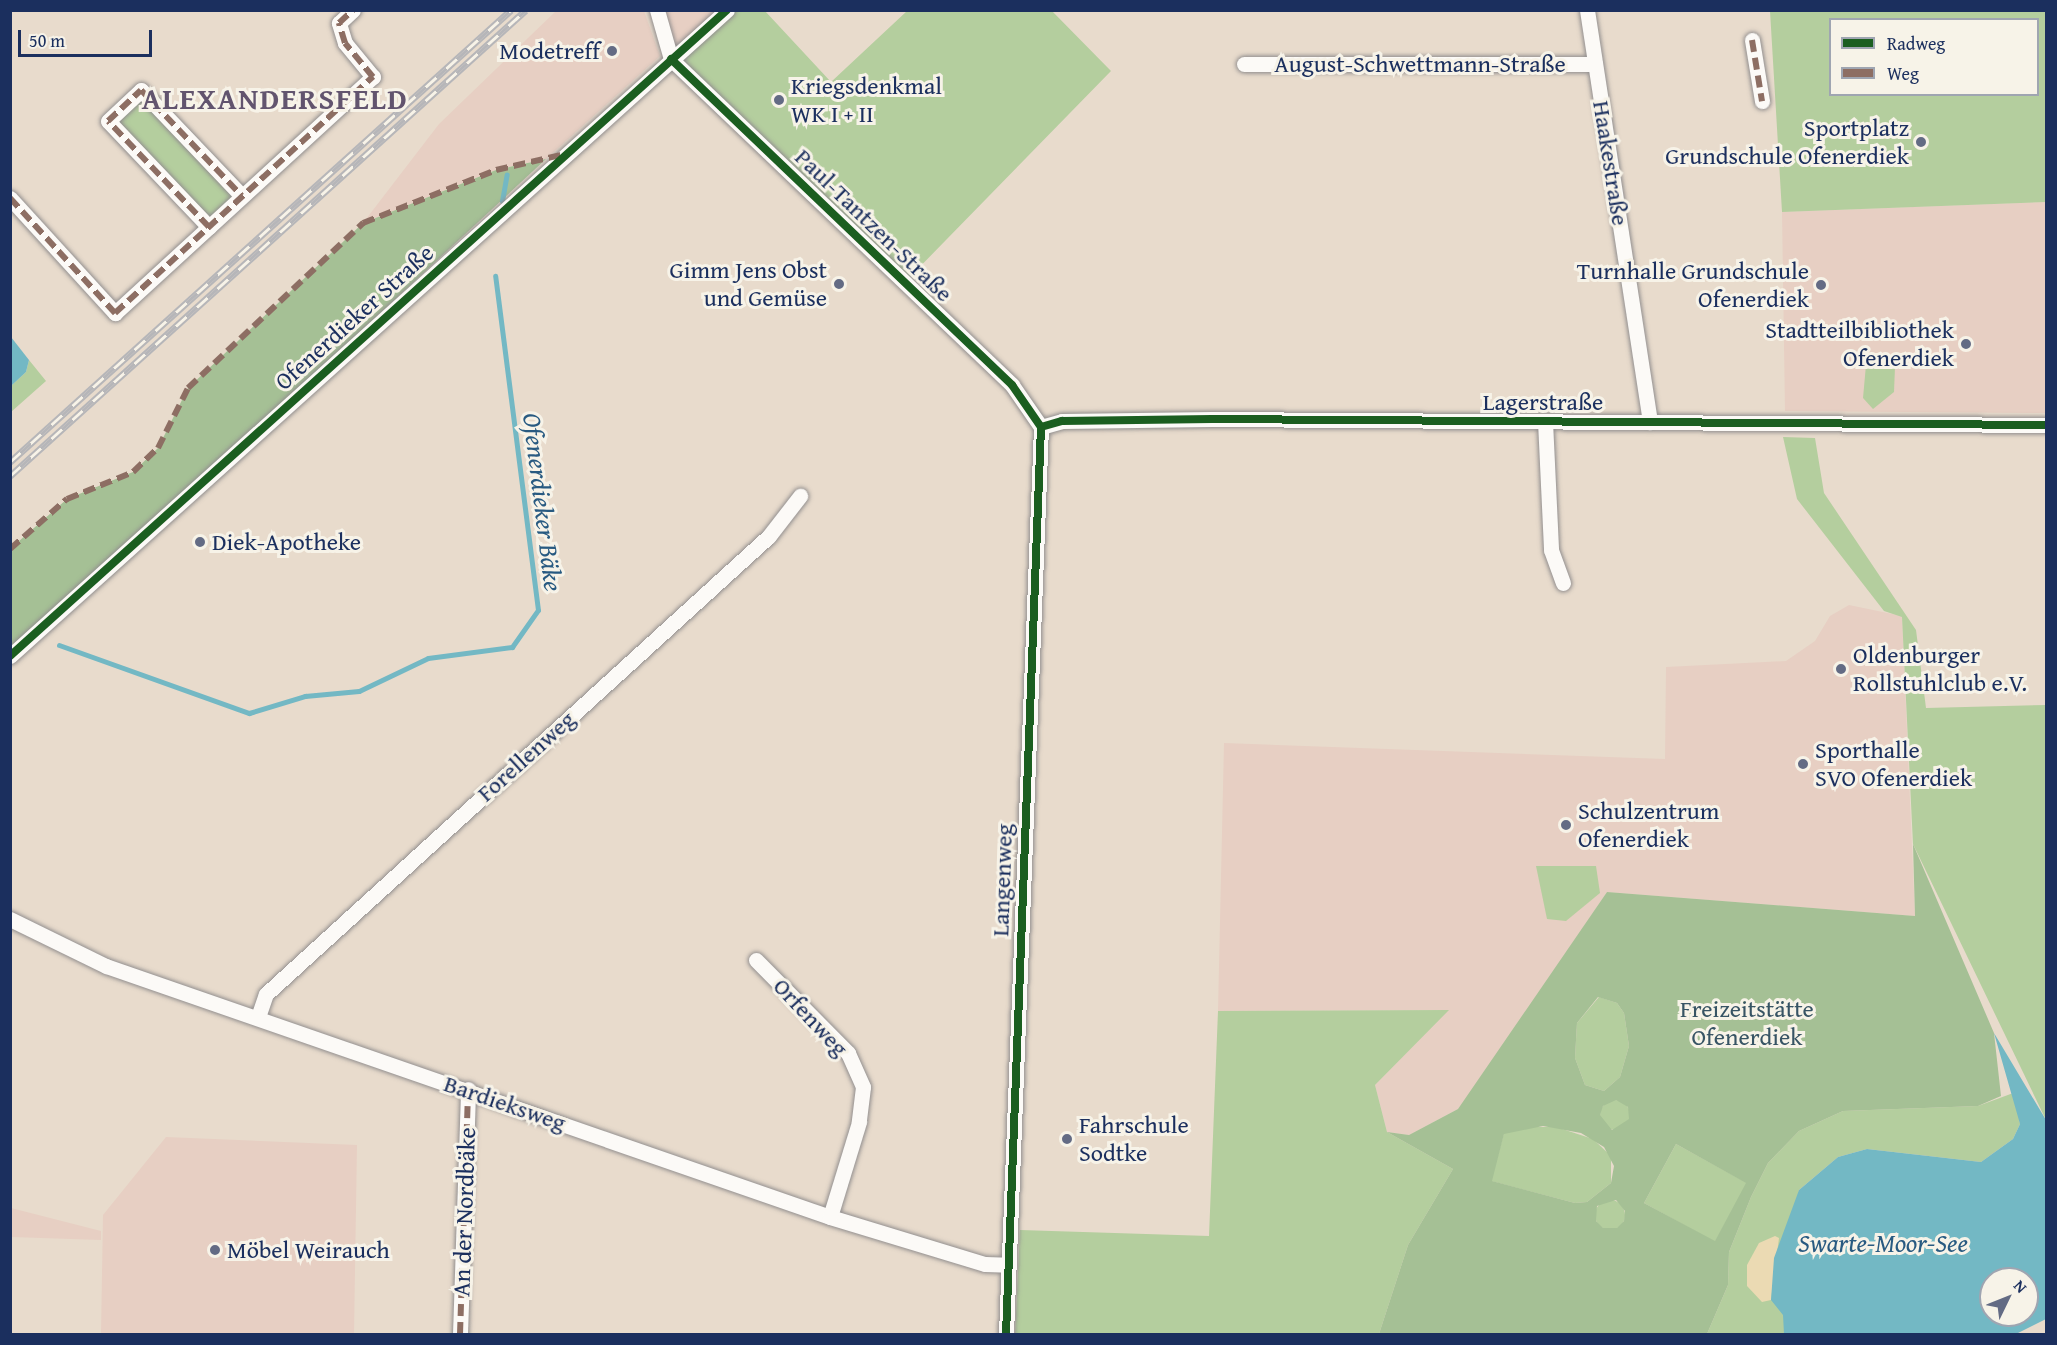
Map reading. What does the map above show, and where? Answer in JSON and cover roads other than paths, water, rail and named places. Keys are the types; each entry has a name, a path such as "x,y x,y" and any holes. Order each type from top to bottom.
{"street":[{"path":"10,198 115,313 373,77 345,43 339,23 353,10"},
{"path":"657,10 671,59"},
{"name":"Ofenerdieker Straße","path":"10,656 726,10"},
{"name":"Haakestraße","path":"1587,10 1650,423"},
{"path":"1752,40 1762,101"},
{"name":"Paul-Tantzen-Straße","path":"671,59 1012,385 1041,427"},
{"name":"August-Schwettmann-Straße","path":"1244,64 1595,64"},
{"path":"209,227 108,121 141,90 242,196"},
{"name":"Lagerstraße","path":"1041,427 1062,421 1127,420 2046,425"},
{"path":"1545,421 1551,550 1563,583"},
{"name":"Langenweg","path":"1006,1335 1041,427"},
{"name":"Forellenweg","path":"258,1017 266,994 769,536 800,496"},
{"name":"Bardieksweg","path":"10,919 106,966 468,1089 830,1217 985,1264 1008,1265"},
{"name":"Orfenweg","path":"756,960 848,1053 863,1087 859,1122 830,1217"},
{"name":"An der Nordbäke","path":"460,1335 468,1089"}],"water":[{"path":"11,337 29,360 26,372 11,386"},
{"name":"Swarte-Moor-See","path":"1994,1033 2046,1120 2046,1319 2039,1322 2039,1267 1979,1267 1979,1327 2030,1327 2016,1334 1784,1334 1783,1315 1771,1300 1774,1258 1799,1190 1838,1157 1867,1149 1981,1162 2013,1139 2020,1124"}],"waterway":[{"name":"Ofenerdieker Bäke","path":"502,201 507,174"},
{"name":"Ofenerdieker Bäke","path":"59,645 249,713 305,696 359,691 428,658 512,647 538,610 495,276"}],"railway":[{"path":"10,462 511,10"},
{"path":"10,476 526,10"}],"place":[{"name":"Modetreff","path":"612,51"},
{"name":"Kriegsdenkmal WK I + II","path":"779,100"},
{"name":"Sportplatz Grundschule Ofenerdiek","path":"1921,142"},
{"name":"Gimm Jens Obst und Gemüse","path":"839,284"},
{"name":"Turnhalle Grundschule Ofenerdiek","path":"1821,285"},
{"name":"Stadtteilbibliothek Ofenerdiek","path":"1966,344"},
{"name":"Diek-Apotheke","path":"200,542"},
{"name":"Oldenburger Rollstuhlclub e.V.","path":"1841,669"},
{"name":"Sporthalle SVO Ofenerdiek","path":"1803,764"},
{"name":"Schulzentrum Ofenerdiek","path":"1566,825"},
{"name":"Fahrschule Sodtke","path":"1067,1139"},
{"name":"Möbel Weirauch","path":"215,1250"}],"district":[{"name":"ALEXANDERSFELD","path":"275,98"}],"park label":[{"name":"Freizeitstätte Ofenerdiek","path":"1747,1023"}]}
